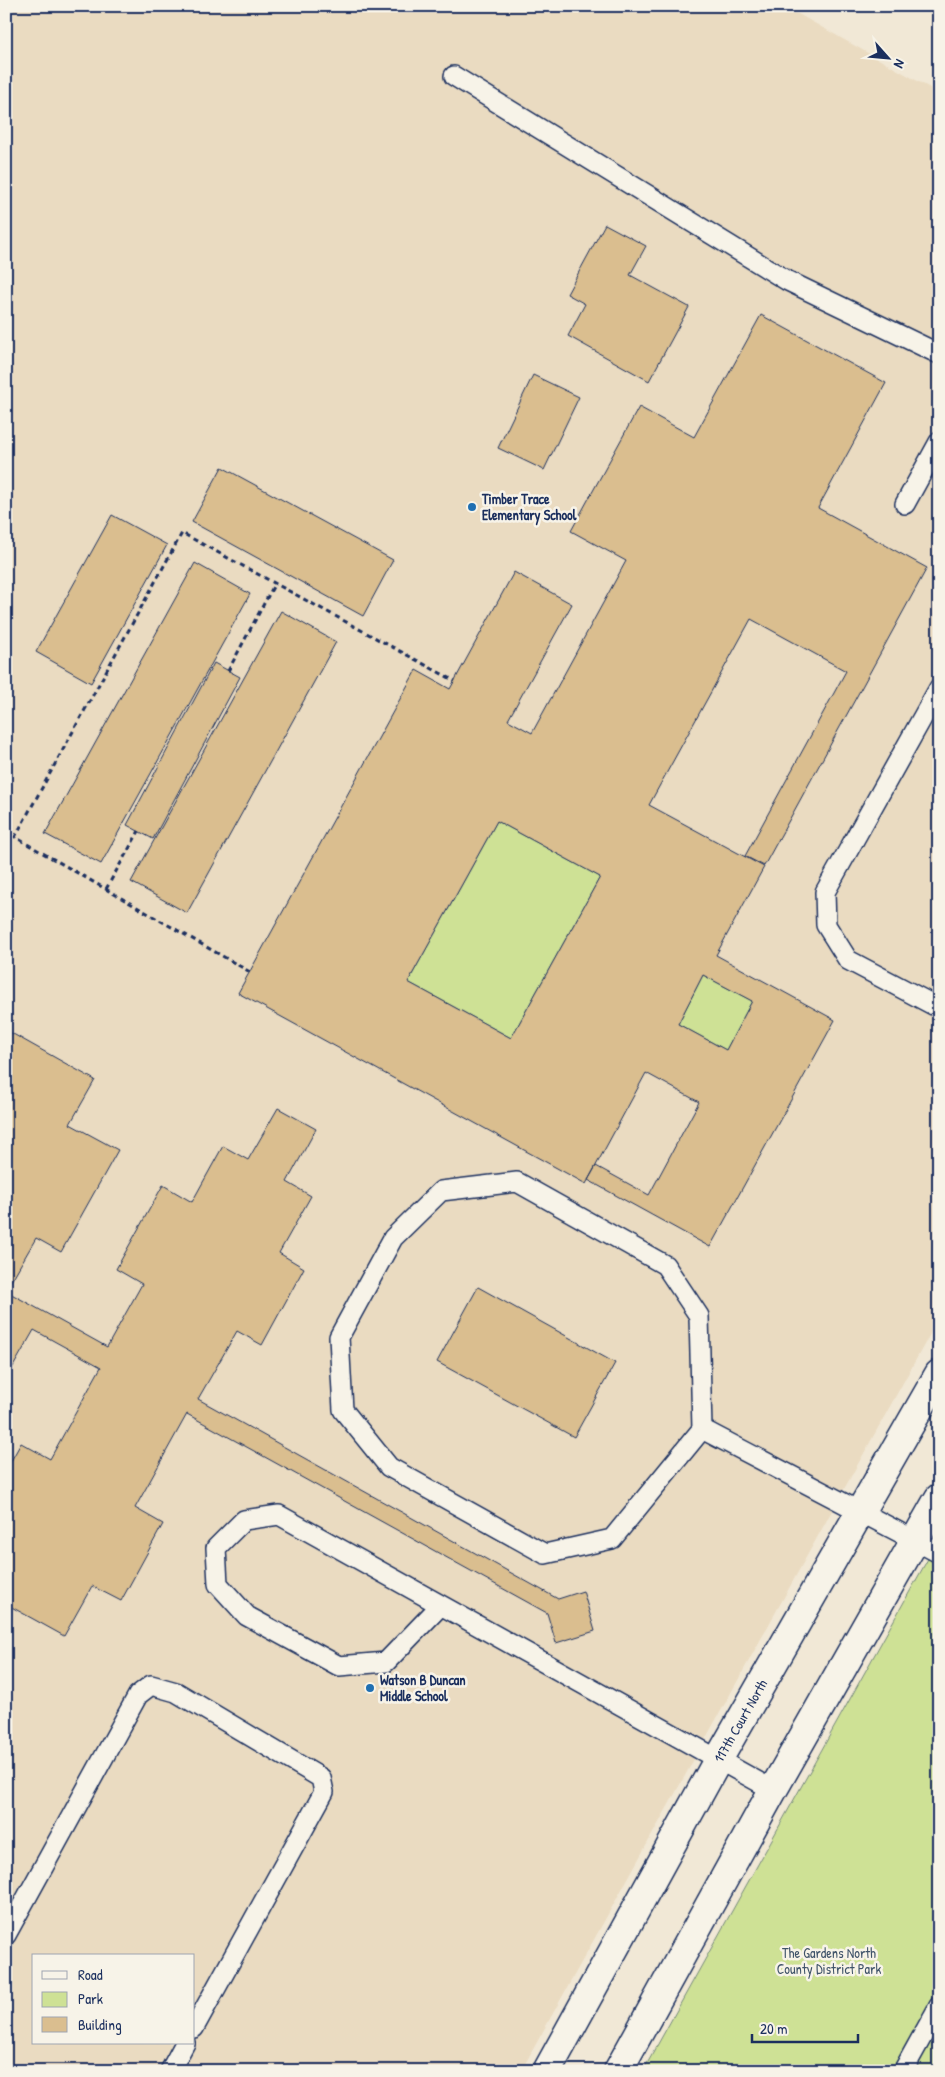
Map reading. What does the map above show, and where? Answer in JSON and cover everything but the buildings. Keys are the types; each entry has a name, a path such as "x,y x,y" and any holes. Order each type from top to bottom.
{"street":[{"name":"117th Court North","path":"547,2071 718,1760 939,1374"},
{"path":"618,2071 773,1790 927,1547 939,1498"}],"lane":[{"path":"454,76 786,280 939,354"},
{"path":"904,504 939,442"},
{"path":"939,688 825,892 826,925 848,960 939,1008"},
{"path":"517,1182 665,1265 699,1316 702,1429 612,1539 545,1554 389,1467 343,1410 339,1337 393,1238 441,1191 517,1182"},
{"path":"702,1429 927,1547"},
{"path":"440,1606 386,1662 339,1666 247,1616 218,1584 216,1548 244,1520 279,1515 773,1790"},
{"path":"6,1935 138,1695 151,1685 176,1692 322,1778 324,1792 195,2026"},
{"path":"903,2071 939,2006"},
{"path":"170,2071 184,2044"}],"path":[{"path":"250,972 15,837 182,533 455,681"},
{"path":"228,671 275,583"},
{"path":"106,889 139,831"}],"shaded area":[{"name":"Timber Trace Elementary School","path":"6,6 784,6 939,93 939,1318 521,2071 6,2071"}],"green space":[{"path":"497,821 600,877 511,1038 408,982"},
{"path":"703,975 752,1001 726,1050 678,1024"},
{"name":"The Gardens North County District Park","path":"939,1539 939,2071 643,2071"}],"place":[{"name":"Timber Trace Elementary School","path":"472,507"},
{"name":"Watson B Duncan Middle School","path":"370,1688"}]}
